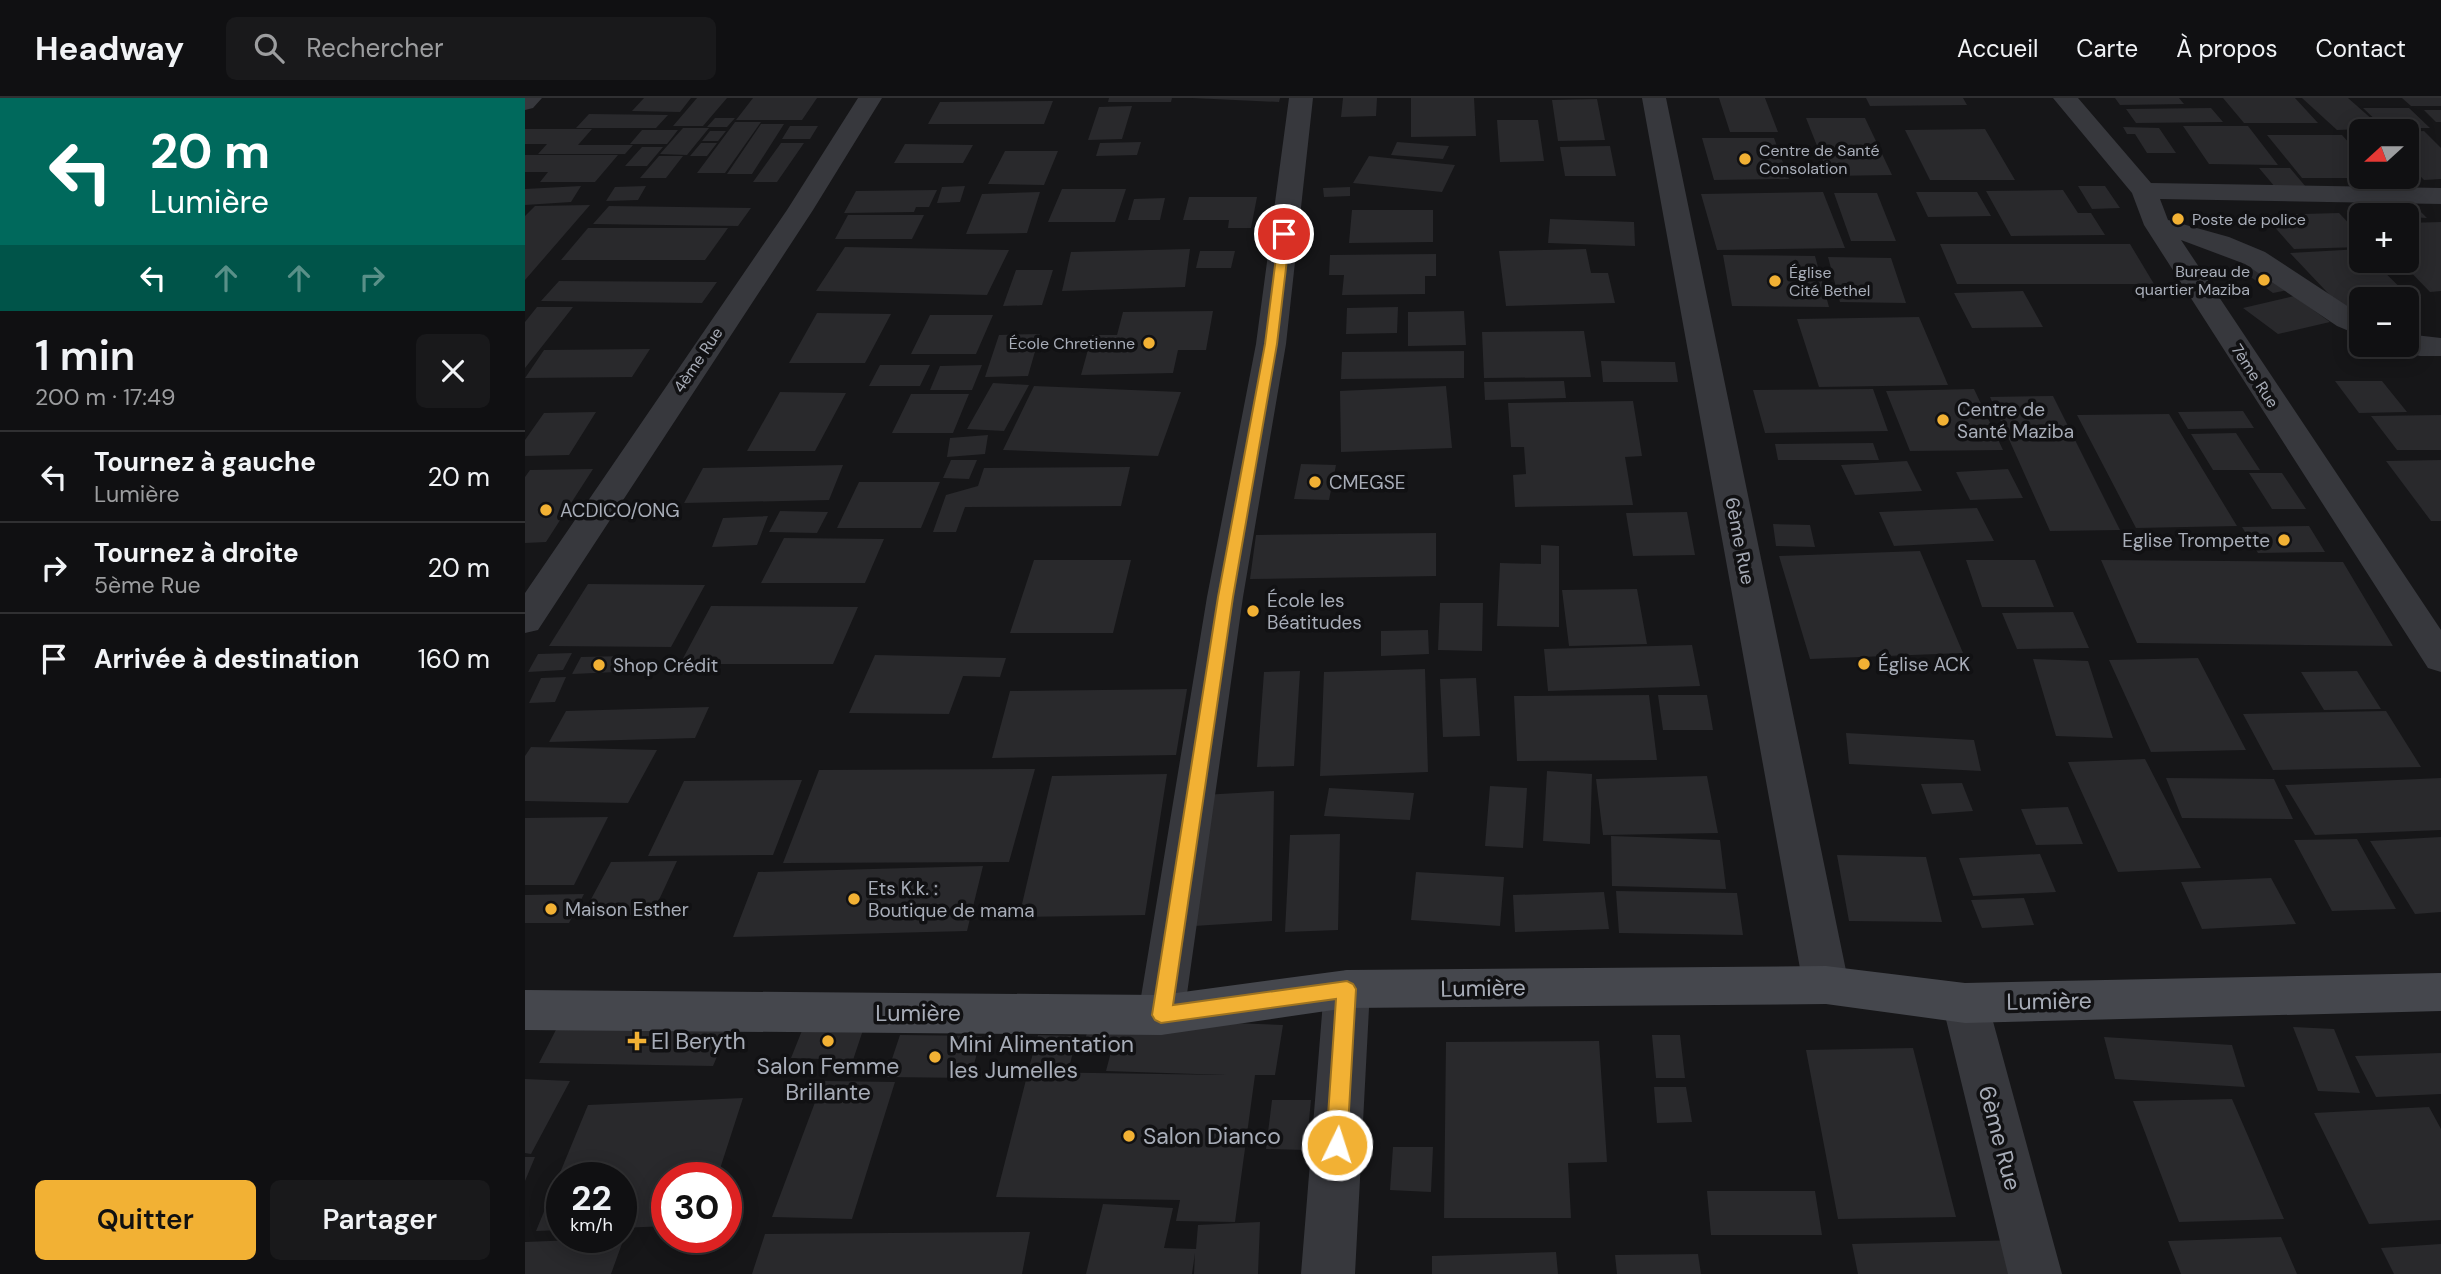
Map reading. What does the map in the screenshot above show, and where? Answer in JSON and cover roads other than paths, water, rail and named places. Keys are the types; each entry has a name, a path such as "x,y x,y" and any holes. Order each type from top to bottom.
{"street":[{"path":"525,103 530,98"},
{"name":"4ème Rue","path":"525,621 800,210 870,98"},
{"path":"1161,1015 1225,597 1271,344 1301,98"},
{"name":"6ème Rue","path":"1654,98 1826,985"},
{"name":"7ème Rue","path":"2065,98 2144,191 2157,225 2441,659"},
{"path":"2144,191 2441,195"},
{"path":"2157,225 2225,245 2258,259 2321,304 2349,320"},
{"name":"Lumière","path":"525,1010 1161,1015 1347,989 1826,985 1965,1003 2441,992"},
{"path":"1328,1274 1347,989"},
{"name":"6ème Rue","path":"1965,1003 2035,1274"}],"place":[{"name":"Centre de Santé Consolation","path":"1745,159"},
{"name":"Poste de police","path":"2178,219"},
{"name":"Bureau de quartier Maziba","path":"2264,280"},
{"name":"Église Cité Bethel","path":"1775,281"},
{"name":"École Chretienne","path":"1149,343"},
{"name":"Centre de Santé Maziba","path":"1943,420"},
{"name":"CMEGSE","path":"1315,482"},
{"name":"ACDICO/ONG","path":"546,510"},
{"name":"Eglise Trompette","path":"2284,540"},
{"name":"École les Béatitudes","path":"1253,611"},
{"name":"Église ACK","path":"1864,664"},
{"name":"Shop Crédit","path":"599,665"},
{"name":"Ets K.k. : Boutique de mama","path":"854,899"},
{"name":"Maison Esther","path":"551,909"},
{"name":"El Beryth","path":"637,1041"},
{"name":"Salon Femme Brillante","path":"828,1041"},
{"name":"Mini Alimentation les Jumelles","path":"935,1057"},
{"name":"Salon Dianco","path":"1129,1136"}]}
